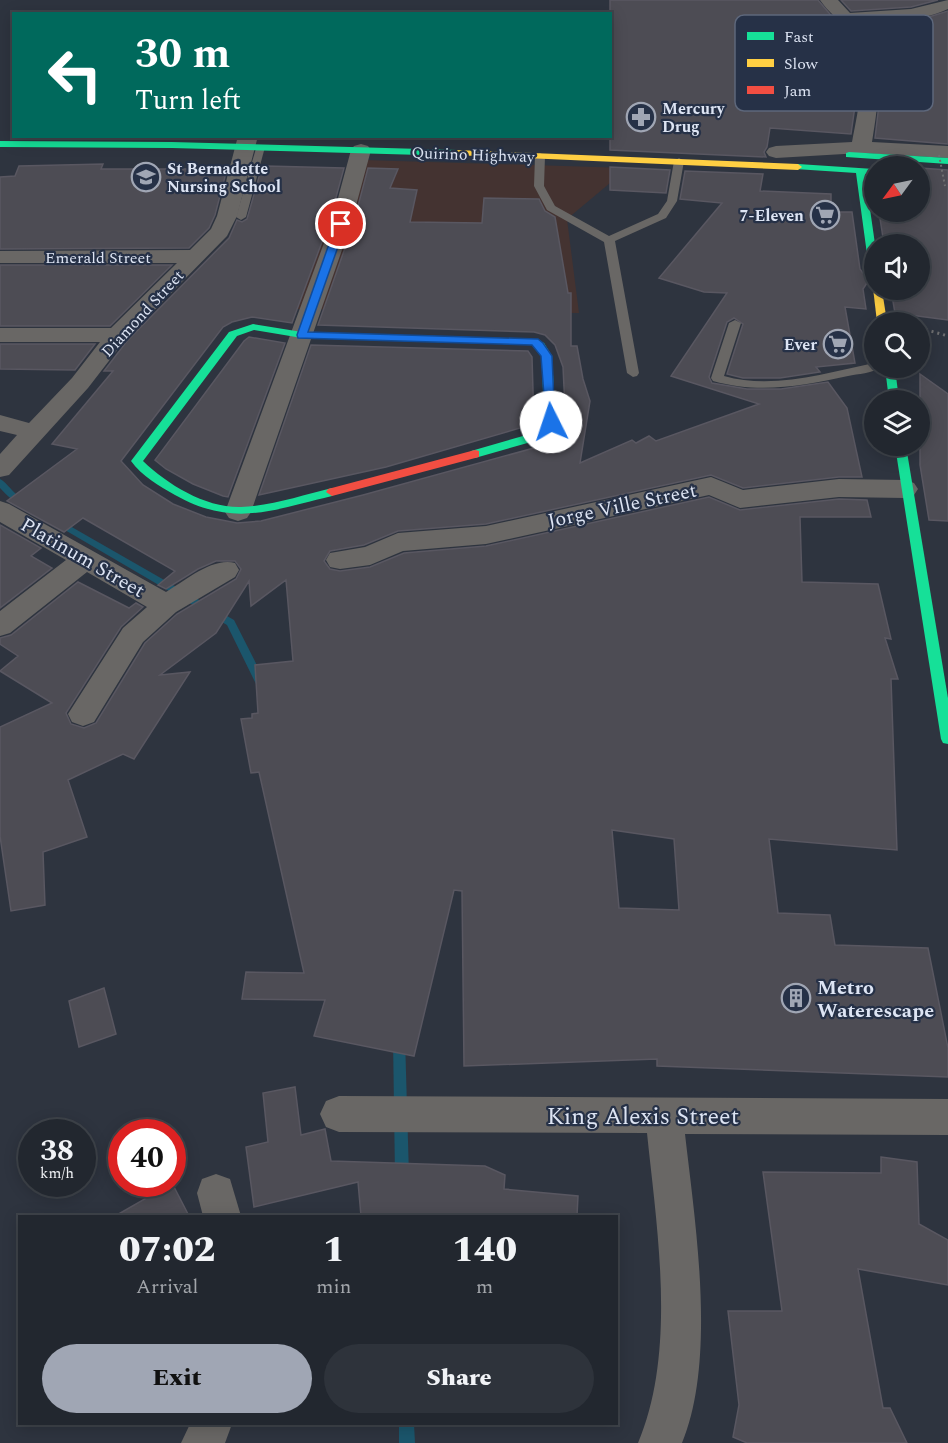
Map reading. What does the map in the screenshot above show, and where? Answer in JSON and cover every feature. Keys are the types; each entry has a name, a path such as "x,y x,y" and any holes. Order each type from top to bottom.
{"street":[{"path":"828,0 842,15"},
{"path":"907,15 933,11 948,3"},
{"path":"861,147 866,111"},
{"name":"Diamond Street","path":"0,469 80,383 117,335 220,232 251,143"},
{"path":"238,512 341,224 364,143"},
{"name":"Quirino Highway","path":"0,144 364,143 945,156"},
{"name":"Quirino Highway","path":"364,143 540,156 864,171"},
{"name":"Quirino Highway","path":"766,152 861,147 945,156"},
{"name":"Emerald Street","path":"0,257 197,256"},
{"path":"253,327 302,335 534,342 540,345 547,356 550,429 541,435 316,496 238,512 216,508 194,499 143,470 137,461 233,334 253,327"},
{"path":"0,335 117,335"},
{"path":"0,423 35,432"},
{"path":"901,456 948,739"},
{"name":"Jorge Ville Street","path":"340,560 370,556 398,542 486,535 711,486 740,499 839,488 905,489"},
{"name":"Platinum Street","path":"0,510 166,604"},
{"path":"0,626 87,558"},
{"path":"82,714 132,635 166,604 225,570"},
{"name":"King Alexis Street","path":"339,1114 948,1118"},
{"path":"660,1443 676,1379 680,1312 675,1220 664,1116"},
{"path":"203,1443 211,1425"}],"lane":[{"path":"242,217 251,143"},
{"path":"540,156 539,186 551,208 609,240"},
{"path":"609,240 662,216 672,201 679,161"},
{"path":"609,240 633,373"},
{"path":"735,323 717,378 732,384 760,386 864,369"}],"path":[{"path":"945,156 945,186"},
{"path":"930,331 948,336"}],"shaded area":[{"path":"364,160 628,168 567,219 579,313 296,309 328,221 349,221"}],"building":[{"path":"610,0 818,0 831,15 735,15 735,111 854,111 851,134 770,128 764,152 766,157 610,150 610,138 612,138 612,12 610,12"},
{"path":"841,0 938,0 911,7 851,11"},
{"path":"948,11 948,144 875,138 878,111 933,111 933,16"},
{"path":"103,164 101,169 227,169 215,215 209,228 189,248 0,249 0,177 15,176 19,166"},
{"path":"266,166 344,168 329,223 292,323 252,317 223,327 121,461 143,485 173,504 206,517 237,523 261,521 552,443 566,429 563,367 555,345 545,335 534,332 318,325 353,225 368,168 398,169 390,188 417,190 410,222 482,223 484,198 539,199 545,211 555,217 568,293 571,293 571,346 577,346 590,401 580,463 632,440 636,443 649,436 656,441 759,404 671,376 727,293 704,292 659,278 722,203 680,199 685,171 763,174 760,191 831,194 831,212 852,212 860,269 864,275 863,289 866,309 845,307 855,363 816,367 820,372 780,378 743,378 727,374 743,324 734,318 727,322 709,377 712,383 747,389 781,389 828,382 847,408 862,477 839,477 743,488 711,475 486,524 398,531 364,545 330,551 324,561 330,569 340,571 370,567 404,553 486,546 709,497 740,510 839,499 867,500 871,517 800,517 802,582 878,584 891,639 885,638 898,679 891,679 897,850 769,839 778,913 830,915 835,945 928,948 948,1048 948,1077 657,1066 657,1059 464,1066 462,891 454,890 414,1056 314,1036 325,1000 242,999 246,972 304,973 259,772 251,773 241,719 252,718 252,714 258,713 255,665 293,661 286,580 251,606 249,581 216,633 160,675 190,672 134,759 123,754 68,780 87,837 43,852 45,905 11,911 0,836 0,727 52,703 0,671 18,656 0,644 0,638 11,635 78,582 129,608 136,603 143,607 121,627 66,713 71,724 84,728 96,723 145,643 177,614 236,579 241,569 235,561 216,561 198,569 166,589 158,585 175,571 83,518 64,532 7,501 77,449 52,444 113,371 104,371 127,341 229,238 237,220 242,222 247,219 261,170 265,170","holes":["612,830 674,839 679,910 619,908"]},
{"path":"610,167 670,170 666,193 610,190"},
{"path":"930,169 948,170 948,320 930,318 930,312 895,312 893,300 930,300 930,234 882,234 881,222 930,222"},
{"path":"0,265 172,265 110,326 0,326"},
{"path":"249,337 285,343 228,497 193,484 155,460"},
{"path":"0,344 95,344 75,370 0,369"},
{"path":"311,345 528,351 532,357 534,424 386,467 259,495"},
{"path":"920,378 926,378 948,394 948,521 929,520 920,456 930,456 930,390 920,390"},
{"path":"0,525 41,548 31,556 52,568 0,608"},
{"path":"104,988 116,1034 79,1047 69,1001"},
{"path":"295,1087 301,1135 325,1129 331,1161 485,1166 505,1175 504,1189 578,1196 577,1215 361,1215 358,1182 254,1207 246,1147 268,1142 263,1093"},
{"path":"881,1157 917,1162 919,1224 948,1240 948,1285 858,1269 883,1408 890,1408 907,1443 747,1443 733,1437 739,1405 728,1311 782,1311 763,1172 881,1173"},
{"path":"148,1197 179,1197 188,1215 117,1215"}],"waterway":[{"path":"0,482 13,496 25,503"},
{"path":"56,521 231,623 261,683"},
{"path":"399,1038 402,1176"},
{"path":"407,1425 407,1443"}],"traffic: fast":[{"path":"0,144 172,145 457,153"},
{"path":"849,155 948,161"},
{"path":"798,167 864,171"},
{"path":"860,171 869,234"},
{"path":"253,327 302,335 534,342 540,345 547,356 550,429 541,435 475,454"},
{"path":"253,327 233,334 137,461 170,488 199,502 227,510 263,508 332,492"},
{"path":"891,378 893,390"},
{"path":"902,456 948,739"}],"traffic: slow":[{"path":"457,153 798,167"},
{"path":"879,300 880,312"}],"traffic: jam":[{"path":"332,492 475,454"}],"place":[{"name":"Mercury Drug","path":"641,117"},
{"name":"St Bernadette Nursing School","path":"146,177"},
{"name":"7-Eleven","path":"825,215"},
{"name":"Ever","path":"838,344"},
{"name":"Metro Waterescape","path":"796,998"}],"route":[{"path":"341,224 302,335 534,342 540,345 547,356 551,422"}]}
